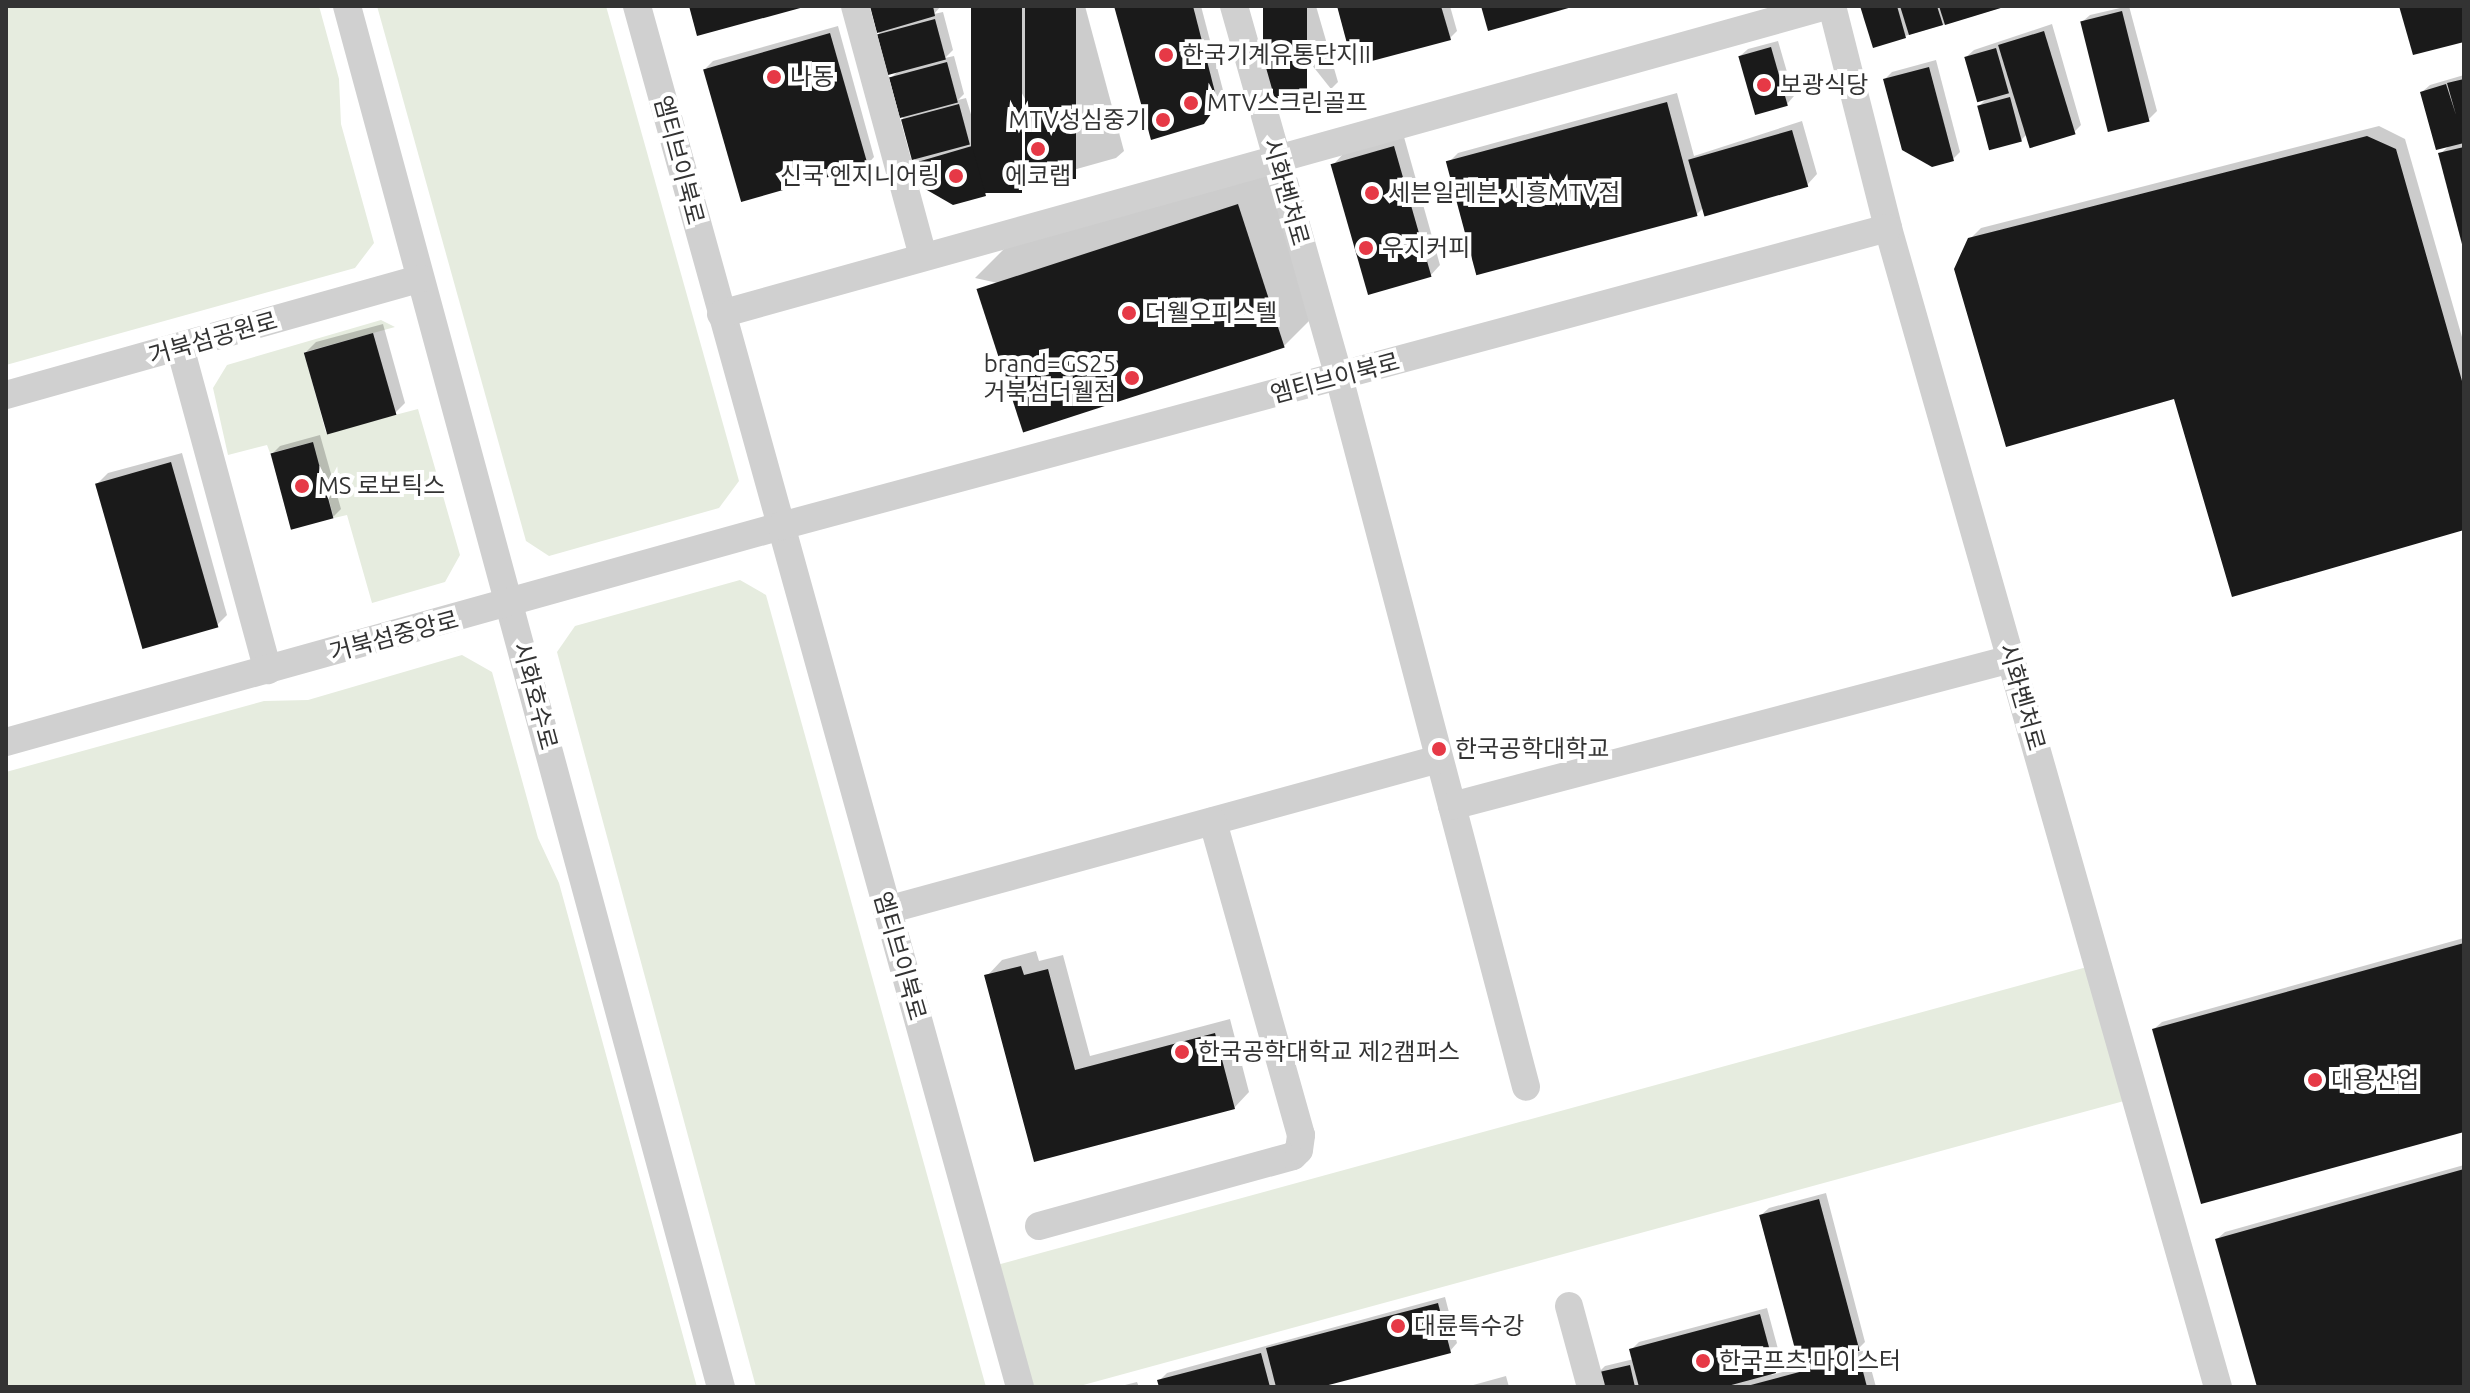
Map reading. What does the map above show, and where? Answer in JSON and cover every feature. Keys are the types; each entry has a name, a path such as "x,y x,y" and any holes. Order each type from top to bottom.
{"street":[{"name":"시화호수로","path":"347,6 721,1387"},
{"name":"엠티브이북로","path":"637,6 1020,1387"},
{"path":"855,6 923,256"},
{"name":"시화벤처로","path":"1234,6 1339,377 1526,1087"},
{"path":"721,314 923,256 1277,163 1826,6"},
{"name":"시화벤처로","path":"1832,6 1888,228 2218,1387"},
{"name":"엠티브이북로","path":"781,526 1888,228"},
{"name":"거북섬공원로","path":"6,395 420,279"},
{"path":"180,347 268,670"},
{"name":"거북섬중앙로","path":"6,742 781,526"},
{"path":"1452,806 2011,659"},
{"path":"887,910 1439,759"},
{"path":"1039,1226 1293,1156 1299,1150 1301,1135 1213,821"},
{"path":"1569,1306 1591,1387"}],"shaded area":[{"path":"6,6 319,6 339,79 341,124 374,243 355,268 6,365"},
{"path":"377,6 606,6 739,481 719,508 549,556 526,541"},
{"path":"381,320 395,327 304,352 326,433 418,409 460,555 445,582 372,603 347,515 334,518 313,442 270,453 267,445 228,455 213,388 227,365"},
{"path":"740,580 766,595 986,1387 756,1387 557,652 575,626"},
{"path":"462,655 492,672 538,838 559,883 697,1387 6,1387 6,772 264,701 308,700"},
{"path":"2098,964 2135,1098 1076,1387 1019,1387 986,1268"}],"building":[{"path":"689,6 804,6 804,7 697,36"},
{"path":"870,6 933,6 935,16 877,33"},
{"path":"971,6 1022,6 1022,193 971,193"},
{"path":"1025,6 1076,6 1076,179 1025,179"},
{"name":"한국기계유통단지II","path":"1114,6 1193,6 1218,104 1204,124 1151,140"},
{"path":"1263,6 1307,6 1307,107 1263,107"},
{"path":"1337,6 1441,6 1451,40 1353,66"},
{"path":"1481,6 1572,6 1572,7 1488,31"},
{"path":"1860,6 1897,6 1906,38 1873,48"},
{"path":"1900,6 1937,6 1943,25 1909,35"},
{"path":"1939,6 2004,6 2004,7 1945,25"},
{"path":"2399,6 2464,6 2464,42 2413,55"},
{"path":"2122,11 2150,122 2108,132 2080,21"},
{"path":"935,19 946,60 888,75 877,35"},
{"path":"2044,31 2076,134 2030,148 1998,45"},
{"path":"830,33 868,166 741,202 703,69"},
{"path":"1771,47 1788,106 1755,115 1738,56"},
{"path":"1996,48 2009,93 1977,102 1964,57"},
{"path":"947,62 958,103 900,118 889,78"},
{"path":"1929,67 1954,161 1932,167 1902,150 1883,79"},
{"path":"2464,79 2464,143 2436,150 2420,92 2446,84 2456,115 2447,83"},
{"path":"2010,97 2022,141 1989,150 1977,106"},
{"path":"1667,102 1698,216 1476,275 1446,161"},
{"path":"959,104 970,145 912,160 901,120"},
{"path":"1792,130 1808,187 1704,216 1688,160"},
{"path":"2367,136 2396,149 2464,388 2464,530 2232,597 2174,399 2006,447 1954,269 1968,238"},
{"path":"972,146 986,196 953,205 920,186 914,163"},
{"path":"1394,146 1431,277 1368,295 1331,164"},
{"path":"2464,147 2464,247 2463,248 2438,153"},
{"name":"더웰오피스텔","path":"1238,204 1285,348 1023,433 976,289"},
{"path":"373,333 396,415 327,435 304,353"},
{"name":"MS 로보틱스","path":"313,442 333,518 291,530 270,453"},
{"path":"171,462 218,627 142,649 95,484"},
{"name":"대용산업","path":"2464,943 2464,1132 2201,1204 2152,1029"},
{"name":"한국공학대학교 제2캠퍼스","path":"1021,966 1024,975 1048,969 1075,1070 1215,1033 1235,1109 1034,1162 984,975"},
{"path":"2464,1169 2464,1387 2257,1387 2215,1239"},
{"path":"1819,1199 1860,1351 1800,1367 1759,1215"},
{"name":"대륜특수강","path":"1438,1303 1451,1353 1321,1387 1276,1387 1266,1348"},
{"name":"한국프츠 마이스터","path":"1760,1314 1776,1373 1724,1387 1639,1387 1629,1349"},
{"path":"1261,1353 1270,1387 1159,1387 1157,1380"},
{"path":"1859,1356 1867,1387 1747,1387 1747,1386"},
{"path":"1630,1365 1635,1387 1599,1387 1595,1373"}],"place":[{"name":"한국기계유통단지II","path":"1166,55"},
{"name":"나동","path":"774,77"},
{"name":"보광식당","path":"1764,85"},
{"name":"MTV스크린골프","path":"1191,103"},
{"name":"MTV성심중기","path":"1163,120"},
{"name":"에코랩","path":"1038,149"},
{"name":"신국 엔지니어링","path":"956,176"},
{"name":"세븐일레븐 시흥MTV점","path":"1372,193"},
{"name":"우지커피","path":"1366,248"},
{"name":"더웰오피스텔","path":"1129,313"},
{"name":"brand=GS25 거북섬더웰점","path":"1132,378"},
{"name":"MS 로보틱스","path":"302,486"},
{"name":"한국공학대학교","path":"1439,749"},
{"name":"한국공학대학교 제2캠퍼스","path":"1182,1052"},
{"name":"대용산업","path":"2315,1080"},
{"name":"대륜특수강","path":"1398,1326"},
{"name":"한국프츠 마이스터","path":"1703,1361"}]}
